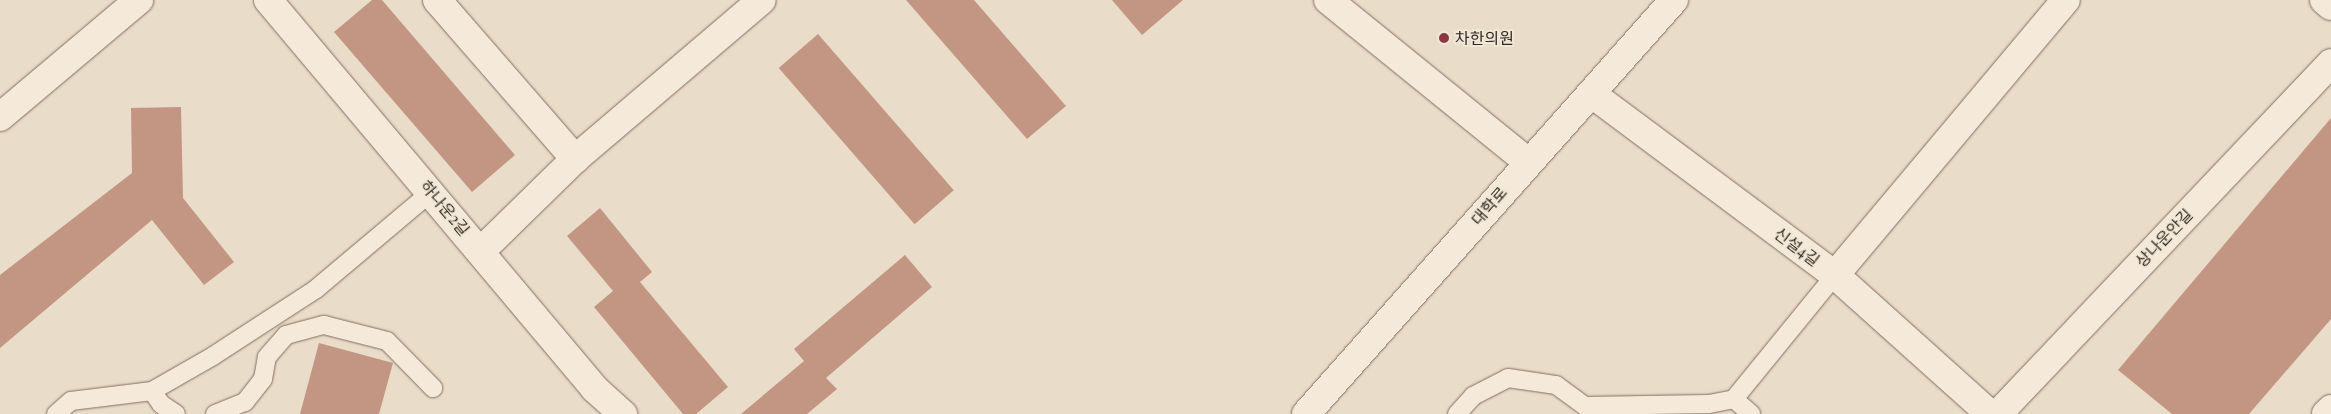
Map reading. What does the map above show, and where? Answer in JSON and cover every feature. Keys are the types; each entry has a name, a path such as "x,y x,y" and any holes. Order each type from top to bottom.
{"street":[{"path":"0,117 139,0"},
{"name":"하나운2길","path":"268,0 481,251 595,389 623,414"},
{"path":"437,0 574,159"},
{"path":"481,251 574,159 762,0"},
{"path":"1328,0 1528,162"},
{"name":"대학로","path":"1306,414 1674,0"},
{"path":"1835,275 2066,0"},
{"path":"2324,0 2331,6"},
{"name":"상나운안길","path":"1998,414 2331,63"},
{"name":"신설4길","path":"1592,94 1835,275 1990,414"},
{"path":"2326,414 2331,408"}],"lane":[{"path":"56,414 71,401 152,391 316,289 431,192"},
{"path":"1456,414 1473,396 1508,378 1556,385 1585,406 1709,404 1734,399 1835,275"},
{"path":"267,357 286,335 324,325 387,341 433,388"},
{"path":"215,414 245,402 263,378 267,357 264,338 257,326"},
{"path":"152,391 161,404 176,414"},
{"path":"1734,399 1751,414"}],"building":[{"path":"372,0 382,0 515,155 472,192 334,32"},
{"path":"906,0 974,0 1066,106 1027,139"},
{"path":"1112,0 1183,0 1142,35"},
{"path":"818,34 954,190 915,224 779,68"},
{"path":"181,107 183,198 234,262 204,285 152,220 0,348 0,275 132,173 131,108"},
{"path":"2331,118 2331,319 2249,414 2172,414 2118,370"},
{"path":"600,208 652,272 640,282 728,387 696,414 683,414 594,307 613,291 567,236"},
{"path":"905,255 932,287 826,378 837,389 807,414 741,414 804,361 794,349"},
{"path":"319,343 393,363 379,414 300,414"}],"place":[{"name":"차한의원","path":"1444,38"}]}
